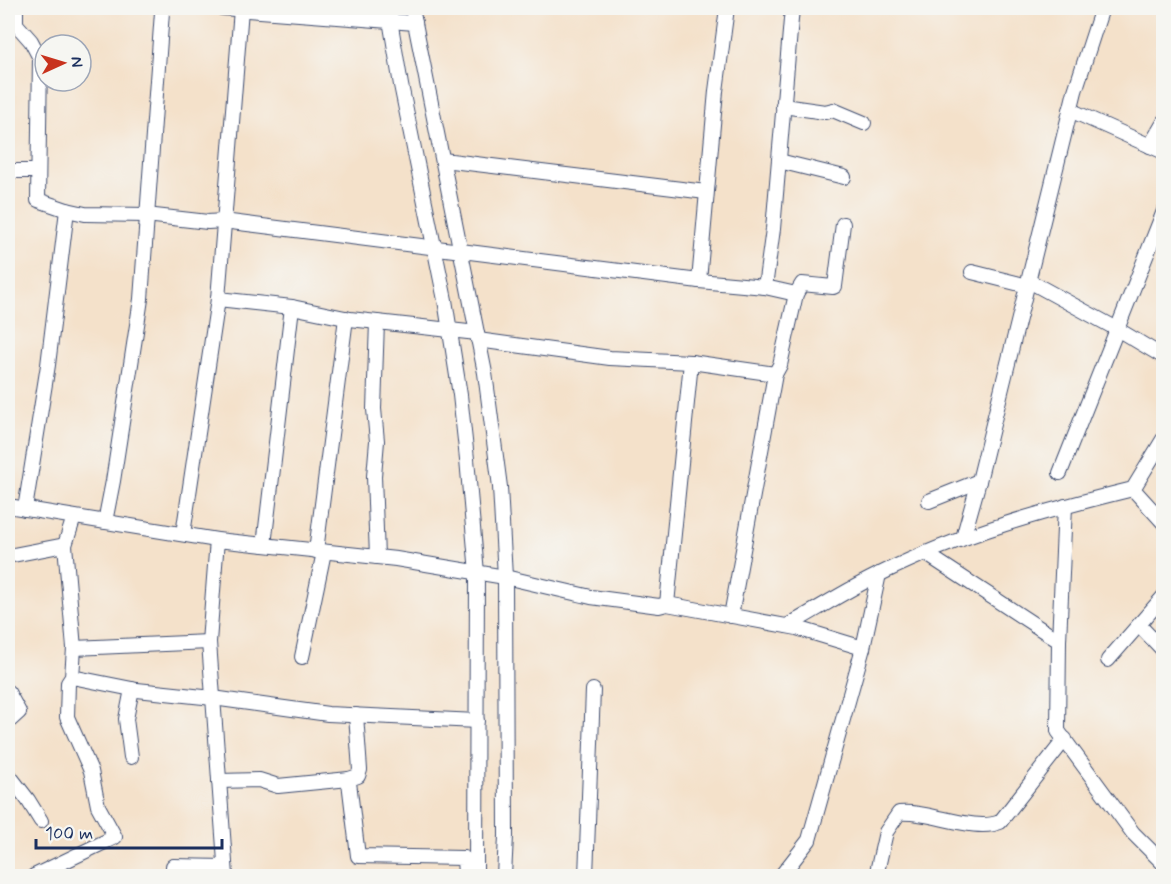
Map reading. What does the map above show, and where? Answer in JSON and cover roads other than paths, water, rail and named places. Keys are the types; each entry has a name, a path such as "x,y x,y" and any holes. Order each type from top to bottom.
{"street":[{"path":"16,8 12,24 32,41 40,58 38,200 85,214 146,215 208,222 223,221 699,281 765,287 796,294"},
{"path":"105,522 114,481 141,299 164,8"},
{"path":"222,8 390,14 415,23"},
{"path":"412,8 485,373 500,487 505,577 504,876"},
{"path":"699,281 716,91 727,8"},
{"path":"765,287 773,229 792,8"},
{"path":"963,538 980,481 1070,110 1102,8"},
{"path":"183,534 218,299 241,9"},
{"path":"390,14 401,85 434,248 460,395 477,573 476,876"},
{"path":"401,85 428,84"},
{"path":"783,106 825,112 833,110 864,123"},
{"path":"1070,110 1164,152"},
{"path":"1150,146 1164,122"},
{"path":"443,160 706,192"},
{"path":"779,161 844,177"},
{"path":"8,171 38,171"},
{"path":"25,509 48,365 67,210"},
{"path":"1060,473 1163,216"},
{"path":"731,616 775,374 780,365 796,294 802,284 835,286 843,224"},
{"path":"972,272 1028,283 1117,328 1164,357"},
{"path":"218,299 292,307 346,318 449,329 477,336 610,358 691,362 775,374"},
{"path":"264,545 292,307"},
{"path":"302,657 320,551 346,318"},
{"path":"377,322 374,409 377,441 374,476 377,557"},
{"path":"667,604 691,362"},
{"path":"788,626 879,574 925,553 963,538 1065,506 1133,489 1164,438"},
{"path":"929,501 980,481"},
{"path":"1133,489 1164,523"},
{"path":"8,506 217,540 377,557 505,577 591,597 659,606 667,604 788,626 863,648"},
{"path":"1065,506 1058,731 1133,833 1163,863"},
{"path":"34,876 115,837 98,806 91,771 67,717 68,683 72,677 74,648 65,545 74,517"},
{"path":"173,876 173,866 225,872 209,642 217,540"},
{"path":"8,556 65,545"},
{"path":"925,553 1059,641"},
{"path":"781,876 809,840 863,648 879,574"},
{"path":"1108,660 1164,596"},
{"path":"1139,625 1164,651"},
{"path":"74,648 209,642"},
{"path":"72,677 132,689 328,714 477,721"},
{"path":"131,757 126,719 132,689"},
{"path":"586,876 593,690"},
{"path":"8,692 19,712 8,722"},
{"path":"219,781 259,780 278,786 349,779 357,776 360,770 356,715"},
{"path":"876,876 886,832 899,813 911,812 979,825 994,825 1000,822 1065,739"},
{"path":"8,774 41,821"},
{"path":"349,779 358,856 464,858 465,876"}]}
